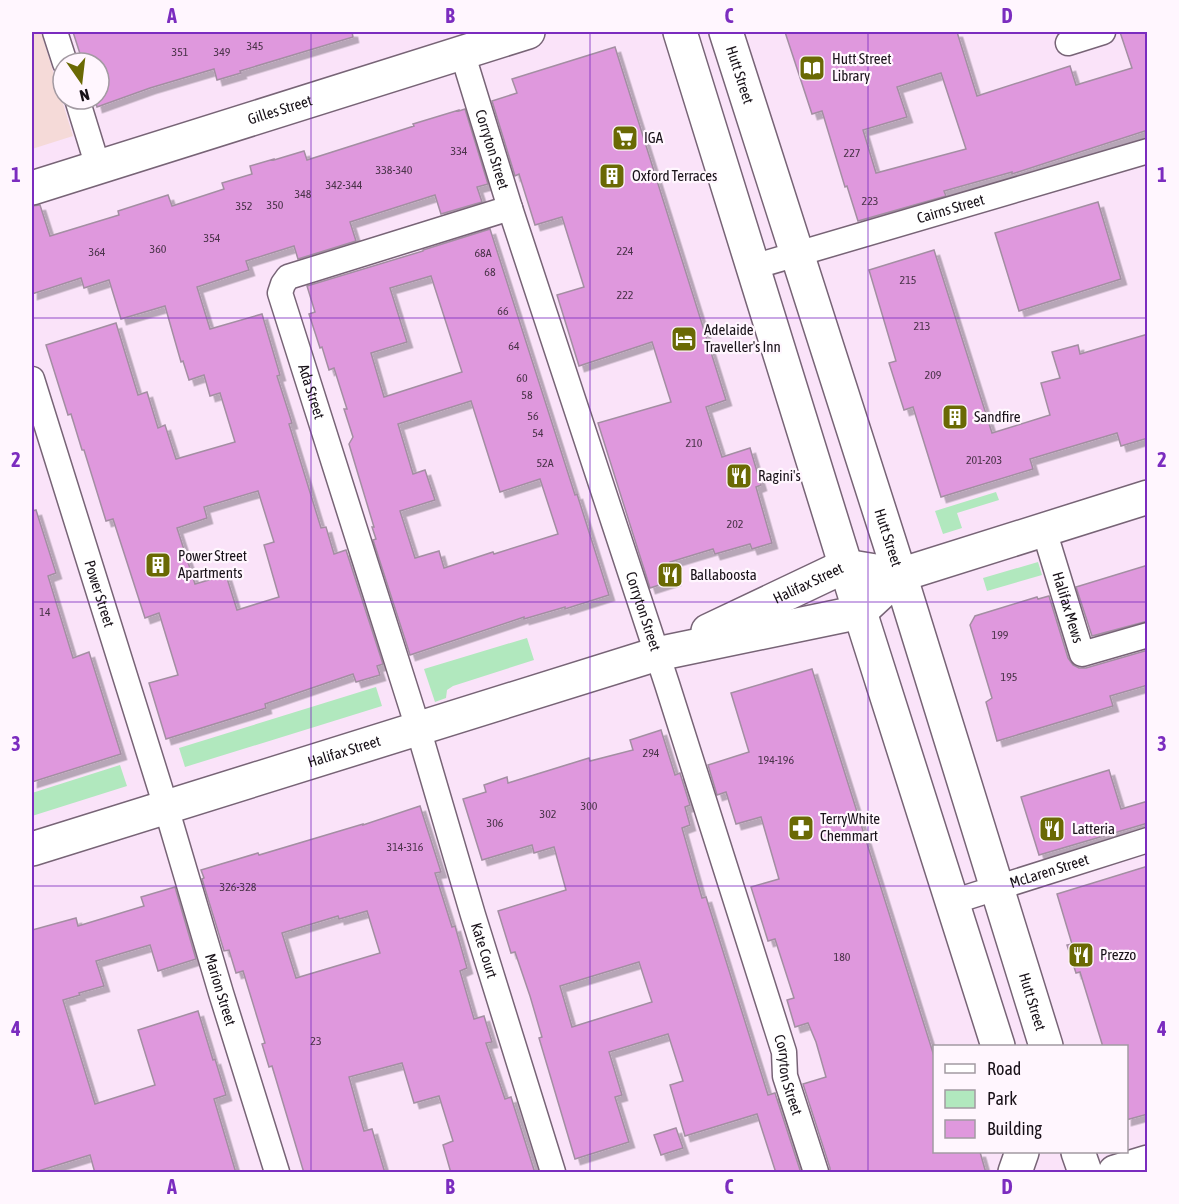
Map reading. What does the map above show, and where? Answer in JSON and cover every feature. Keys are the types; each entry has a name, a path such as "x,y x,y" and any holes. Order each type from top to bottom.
{"main road":[{"name":"Gilles Street","path":"32,188 528,32"},
{"path":"680,32 997,1045"},
{"name":"Hutt Street","path":"726,32 900,574 1045,1045"},
{"name":"Halifax Street","path":"657,654 846,566 900,574 1148,498"},
{"name":"Halifax Street","path":"32,849 657,654 860,612 900,574"},
{"path":"1015,1173 1022,1153"},
{"path":"1031,1153 1038,1173"},
{"path":"1078,1153 1085,1173"},
{"path":"1115,1173 1148,1162"}],"street":[{"path":"55,32 61,51"},
{"path":"1068,43 1103,32"},
{"name":"Corryton Street","path":"462,52 510,208 657,654 784,1052 785,1076 816,1173"},
{"path":"81,111 98,167"},
{"name":"Cairns Street","path":"753,267 1148,151"},
{"name":"Ada Street","path":"418,728 280,293 288,277 510,208"},
{"name":"Power Street","path":"32,379 166,807"},
{"name":"Halifax Mews","path":"1044,530 1082,654 1148,635"},
{"name":"Kate Court","path":"418,728 553,1173"},
{"name":"Marion Street","path":"166,807 277,1173"},
{"name":"McLaren Street","path":"952,902 1148,840"}],"shaded area":[{"path":"32,32 41,32 51,64 51,111 65,111 73,136 32,149"}],"green space":[{"path":"996,492 999,500 957,513 962,528 943,534 935,511"},
{"path":"1038,562 1042,575 987,591 983,578"},
{"path":"527,638 534,660 453,686 447,690 446,698 435,702 424,669"},
{"path":"376,687 382,706 185,767 179,748"},
{"path":"120,765 127,786 32,816 32,793"}],"building":[{"path":"73,32 352,32 353,37 217,80 214,69 111,102 111,51 79,51"},
{"path":"785,32 957,32 977,96 1070,66 1076,85 1132,68 1120,32 1148,32 1148,130 1012,174 1012,172 944,191 946,196 858,221 822,111 812,114","holes":["941,73 966,149 876,173 863,130 907,117 897,87"]},
{"path":"615,47 726,400 706,407 722,457 750,448 761,485 756,487 772,543 752,549 750,544 715,554 713,549 670,562 675,580 650,588 598,423 671,402 652,342 579,366 557,295 584,287 562,217 535,225 519,174 515,176 492,101 517,93 512,79"},
{"path":"465,109 488,184 477,187 482,202 441,214 435,195 350,222 356,241 298,259 294,246 246,261 249,270 197,287 210,329 262,314 280,375 277,376 292,423 289,424 321,528 326,527 334,554 346,550 383,664 377,666 380,675 356,682 353,674 265,704 266,708 166,739 149,683 178,675 159,613 145,618 113,519 106,521 84,450 82,450 71,414 68,415 46,345 116,323 138,395 147,392 158,428 165,425 176,459 235,442 220,393 210,396 204,375 189,380 183,361 181,362 165,306 121,319 109,280 84,288 81,278 32,294 32,206 40,205 50,236 119,215 118,211 168,195 172,206 224,189 222,183 252,174 250,166 304,151 307,160","holes":["258,491 274,542 264,545 279,597 237,610 226,575 195,584 177,528 207,518 204,507"]},
{"path":"1098,202 1121,279 1019,311 995,233"},
{"path":"490,229 609,595 565,609 565,607 524,619 524,617 410,655 373,540 376,539 372,527 374,527 349,444 353,437 344,409 347,409 334,368 329,370 309,314 315,312 307,286","holes":["431,276 462,372 384,397 371,353 407,342 390,288","471,401 500,492 540,479 558,534 444,568 439,551 415,558 400,511 435,500 425,470 413,474 398,424"]},
{"path":"934,250 992,433 1050,415 1041,383 1060,378 1052,352 1078,345 1080,354 1148,334 1148,438 1121,446 1117,433 1030,459 1033,469 941,497 913,407 904,410 889,363 896,361 869,270"},
{"path":"36,510 56,573 48,576 73,658 89,652 121,754 32,782 32,511"},
{"path":"1148,565 1148,621 1092,636 1076,587"},
{"path":"1049,596 1068,658 1073,665 1086,668 1148,650 1148,685 1110,696 1113,706 997,741 986,702 992,698 970,625 975,616 1037,597 1038,599"},
{"path":"812,669 933,1053 933,1153 980,1153 986,1173 830,1173 803,1084 826,1077 808,1023 795,1027 787,1000 794,998 775,939 768,941 751,887 779,879 761,817 736,824 726,792 717,795 708,765 749,752 731,693"},
{"path":"661,730 675,775 680,773 690,805 685,807 690,825 682,828 702,898 706,897 768,1095 775,1093 801,1173 776,1173 757,1114 685,1136 670,1085 683,1081 668,1034 609,1052 622,1095 615,1097 629,1142 575,1159 539,1038 542,1037 530,996 515,952 511,953 498,911 566,890 554,847 534,853 532,845 482,860 463,799 486,792 484,785 507,777 508,783 589,758 590,761 633,750 630,740","holes":["639,962 652,1002 572,1027 560,986"]},
{"path":"1109,770 1121,809 1148,801 1148,823 1039,855 1021,797"},
{"path":"420,806 441,872 435,873 452,927 455,926 467,968 460,971 474,1019 484,1016 492,1042 486,1043 505,1099 511,1097 535,1173 451,1173 443,1145 453,1141 439,1096 414,1103 402,1063 349,1077 364,1131 372,1129 385,1173 304,1173 272,1066 269,1067 262,1044 265,1043 243,971 236,973 229,950 224,951 201,870 363,825","holes":["367,911 380,953 296,978 282,933 338,916 339,919"]},
{"path":"1148,866 1148,1114 1128,1119 1128,1045 1102,1045 1080,972 1076,973 1067,945 1072,944 1057,894"},
{"path":"175,887 196,959 158,971 150,945 96,961 104,986 63,1000 95,1104 155,1085 138,1030 198,1011 226,1095 214,1099 236,1173 95,1173 90,1155 32,1173 32,930 76,918 78,926 144,906 141,897"},
{"path":"676,1128 683,1148 661,1155 654,1135"}],"place":[{"name":"Hutt Street Library","path":"812,68"},
{"name":"IGA","path":"625,138"},
{"name":"Oxford Terraces","path":"612,176"},
{"name":"Adelaide Traveller's Inn","path":"684,339"},
{"name":"Sandfire","path":"955,417"},
{"name":"Ragini's","path":"739,476"},
{"name":"Power Street Apartments","path":"158,565"},
{"name":"Ballaboosta","path":"670,575"},
{"name":"TerryWhite Chemmart","path":"801,828"},
{"name":"Latteria","path":"1052,829"},
{"name":"Prezzo","path":"1081,955"}]}
